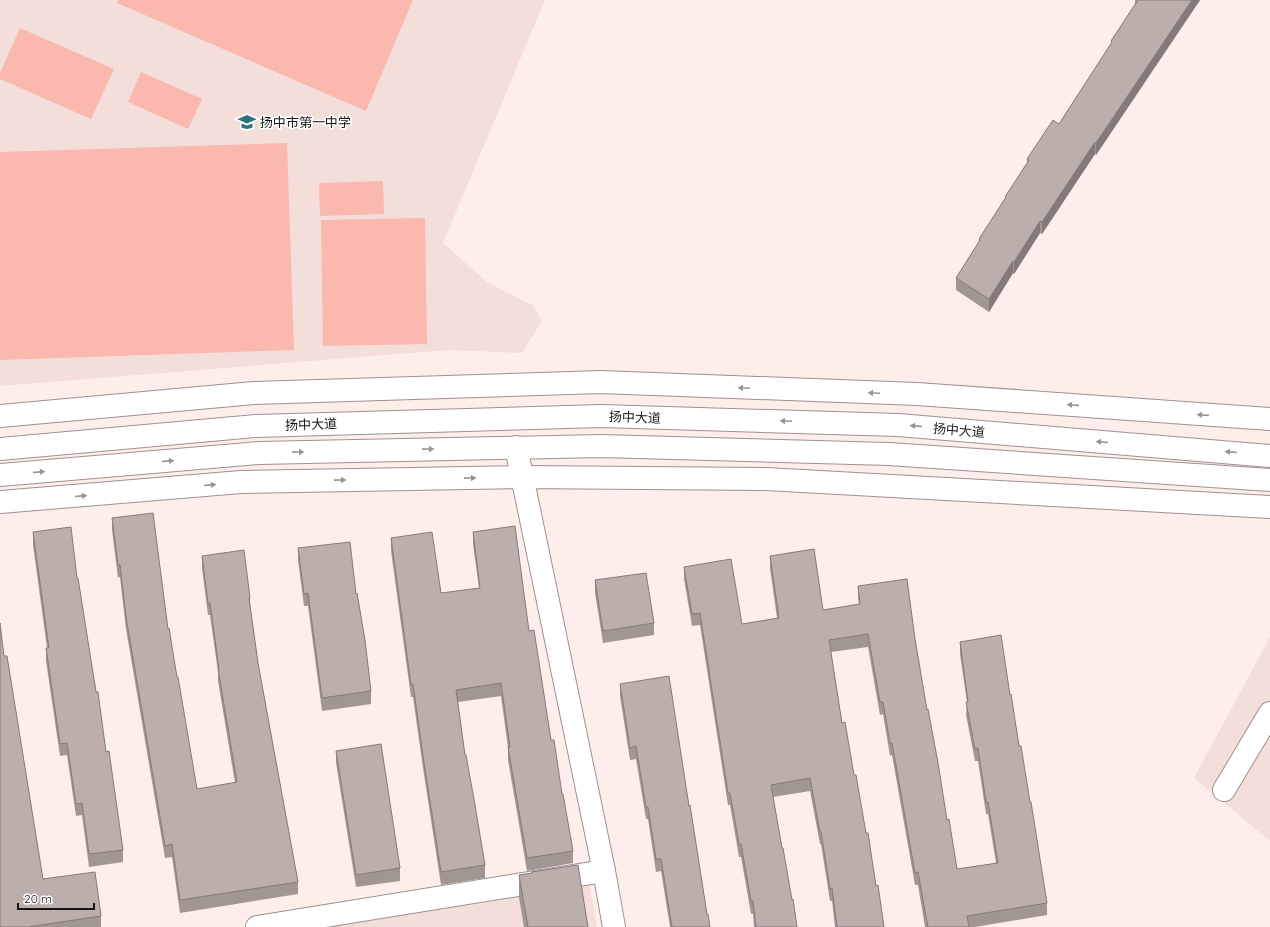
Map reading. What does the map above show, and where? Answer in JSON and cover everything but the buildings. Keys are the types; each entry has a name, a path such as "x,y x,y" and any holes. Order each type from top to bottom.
{"street":[{"path":"0,416 254,393 601,382 917,394 1270,420"},
{"name":"扬中大道","path":"0,449 256,426 601,416 898,425 1270,456"},
{"path":"0,475 259,453 601,446 889,454 1270,480"},
{"path":"516,448 604,871 614,927"},
{"path":"0,502 241,482 522,477 766,480 1270,507"},
{"path":"1224,790 1270,713"},
{"path":"257,927 604,871"}],"shaded area":[{"name":"扬中市第一中学","path":"0,0 545,0 443,243 487,282 534,306 542,321 522,353 448,350 0,386"},
{"path":"118,0 413,0 366,111 117,3"},
{"path":"20,28 114,69 91,119 0,79 0,73"},
{"path":"141,72 202,99 188,129 128,102"},
{"path":"287,143 294,350 0,360 0,152"},
{"path":"383,181 384,214 320,216 319,183"},
{"path":"425,218 427,344 323,346 321,220"},
{"path":"1270,637 1270,841 1194,778"},
{"path":"589,882 597,927 310,927"}],"place":[{"name":"扬中市第一中学","path":"247,122"}]}
